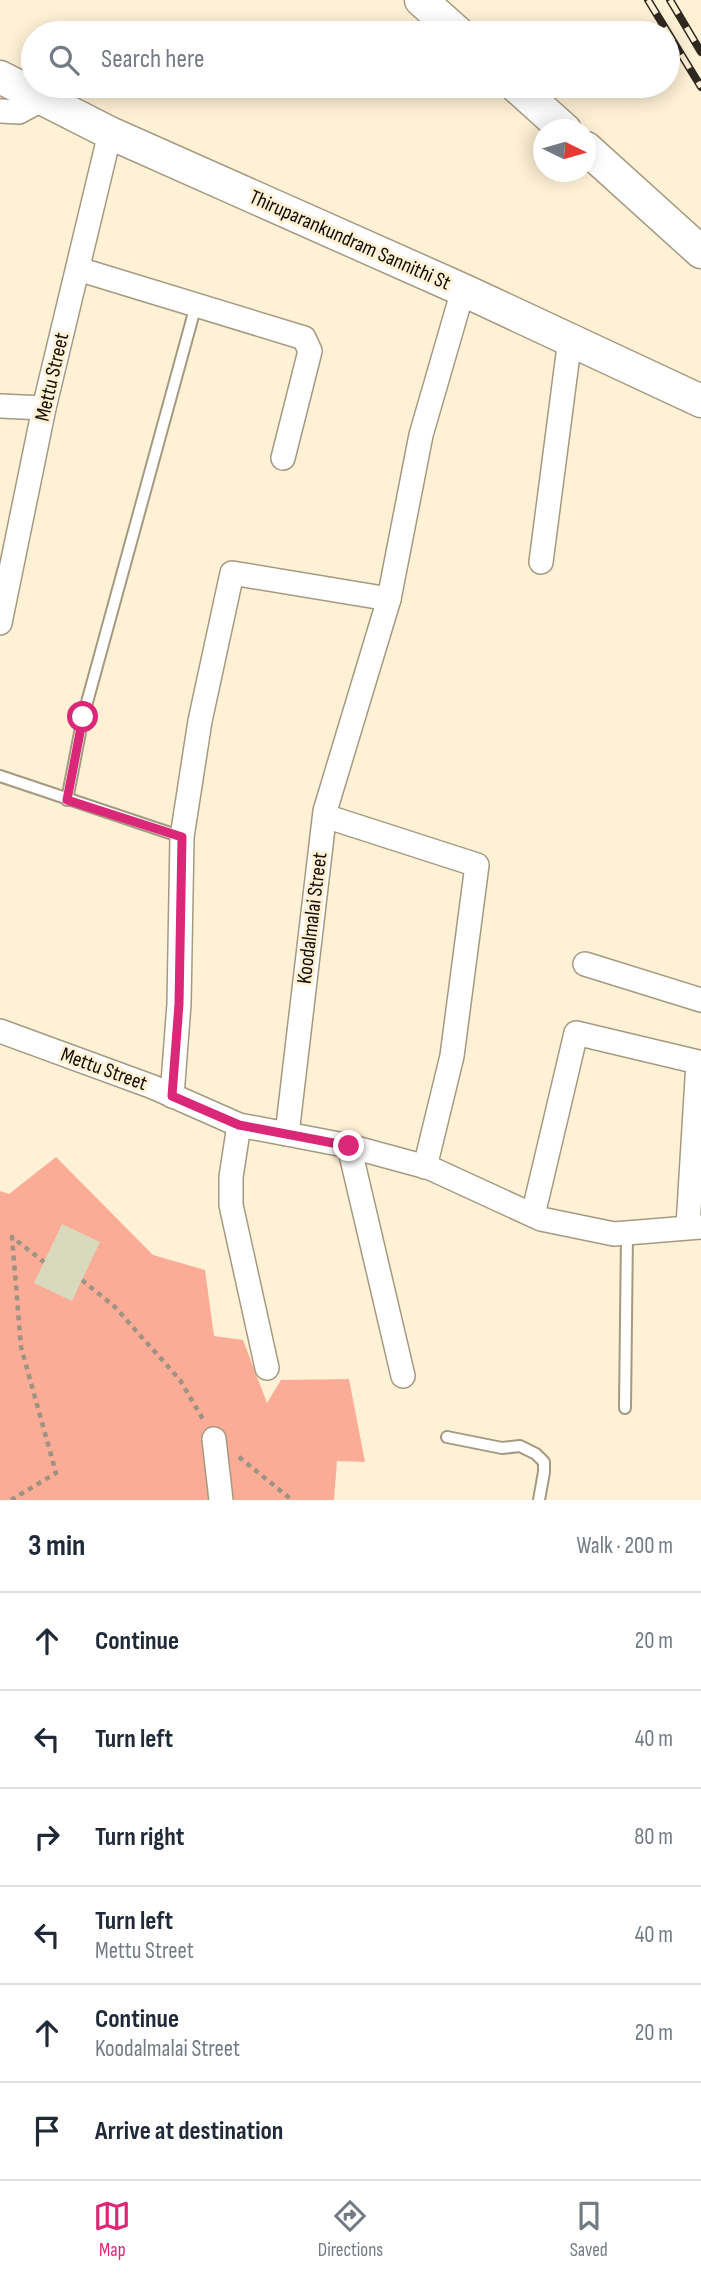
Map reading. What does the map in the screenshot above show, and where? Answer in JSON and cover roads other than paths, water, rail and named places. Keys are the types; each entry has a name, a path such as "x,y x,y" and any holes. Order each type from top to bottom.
{"street":[{"path":"421,0 445,21"},
{"name":"Thiruparankundram Sannithi St","path":"0,77 21,88"},
{"path":"529,98 553,119"},
{"path":"0,111 19,112 43,99"},
{"name":"Thiruparankundram Sannithi St","path":"43,99 110,133 463,290 701,401"},
{"name":"Mettu Street","path":"0,623 44,408 110,133"},
{"path":"596,157 701,252"},
{"path":"78,269 304,338 310,351 284,458"},
{"name":"Koodalmalai Street","path":"287,1134 325,816 389,599 421,435 463,290"},
{"path":"541,562 570,340"},
{"path":"0,406 44,408"},
{"path":"172,1096 179,1004 182,837 200,721 232,573 389,599"},
{"path":"325,816 477,865 452,1056 425,1167"},
{"path":"585,964 701,1000"},
{"name":"Mettu Street","path":"0,1031 172,1096 239,1125 287,1134"},
{"path":"287,1134 349,1146 425,1167 541,1219 614,1234 694,1226 698,1062 576,1034 533,1215"},
{"path":"239,1125 231,1177 231,1205 267,1368"},
{"path":"349,1146 403,1376"},
{"path":"214,1439 221,1500"}],"lane":[{"path":"67,800 83,717 196,305"},
{"path":"0,776 182,837"},
{"path":"625,1408 627,1233"},
{"path":"447,1437 502,1448 520,1446 536,1454 544,1462 539,1500"}],"railway":[{"path":"648,0 661,21"},
{"path":"670,0 701,52"},
{"path":"680,53 701,87"}]}
